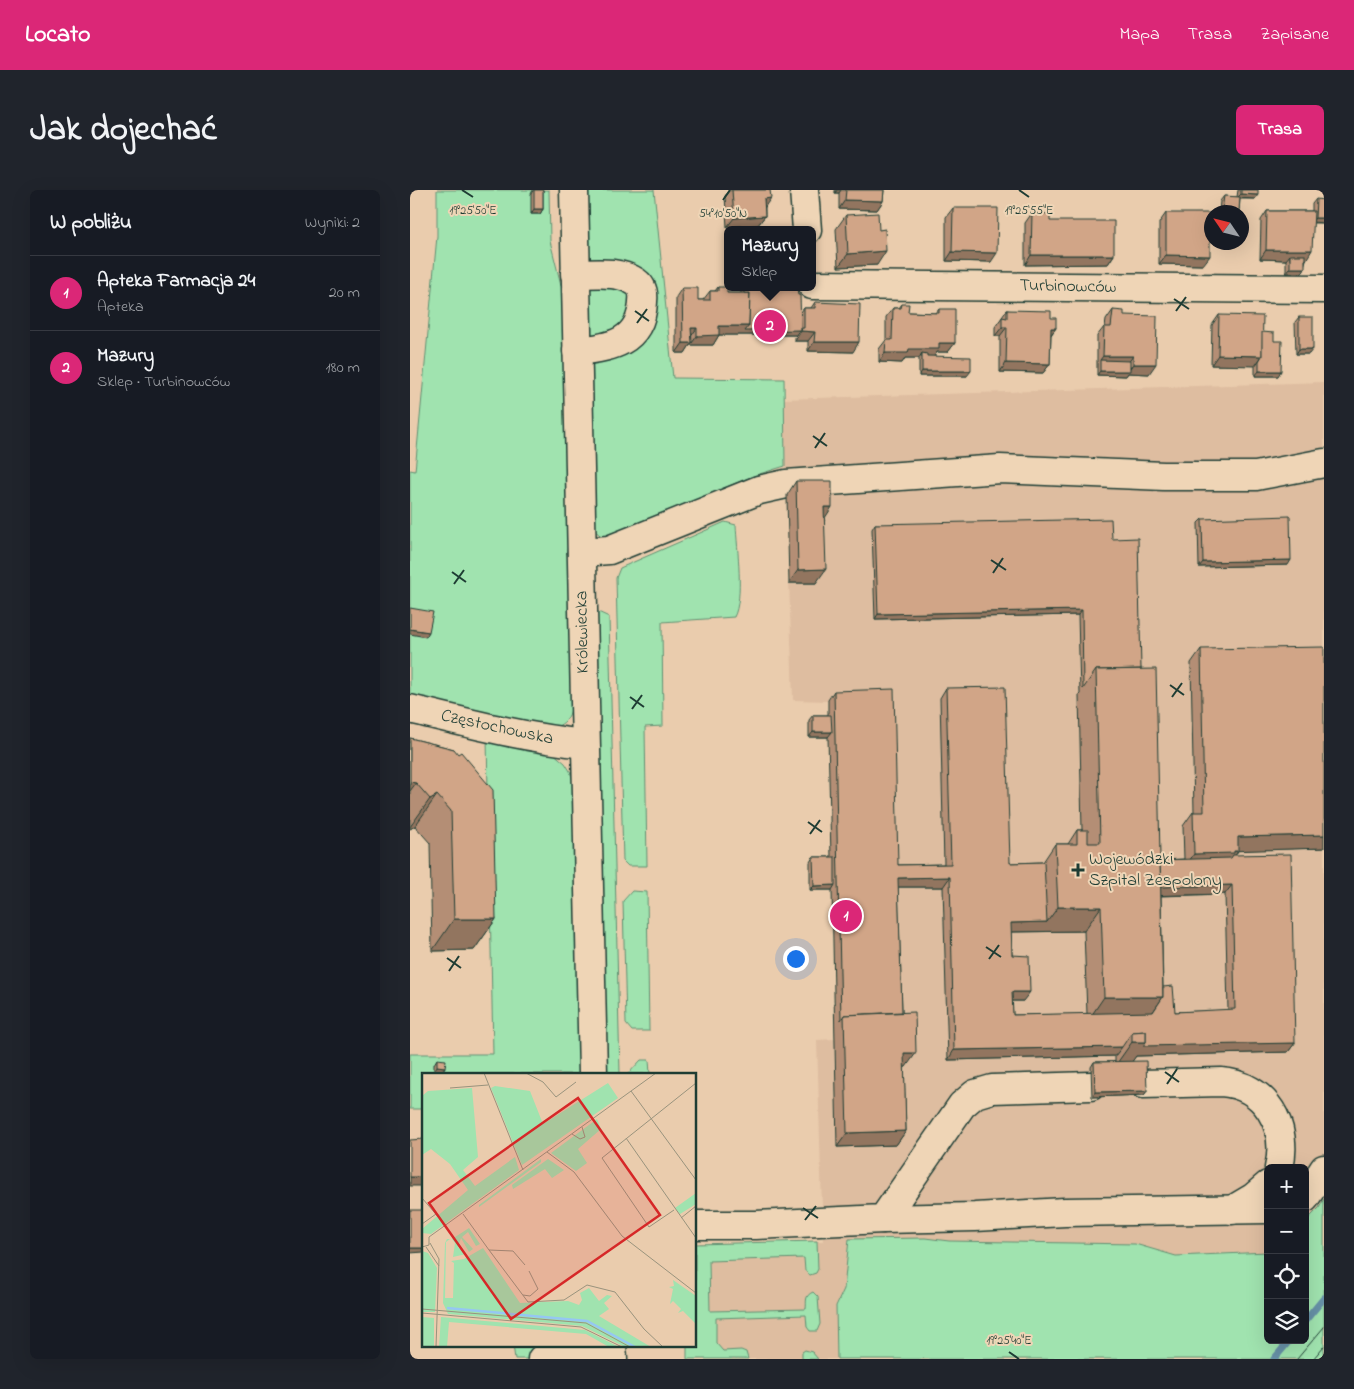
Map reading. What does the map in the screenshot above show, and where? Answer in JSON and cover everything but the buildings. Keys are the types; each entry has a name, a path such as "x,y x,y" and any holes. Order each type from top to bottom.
{"main road":[{"name":"Królewiecka","path":"574,190 593,1073"},
{"path":"804,190 806,226"},
{"path":"575,274 603,273 625,277 634,281 643,290 641,320 633,332 622,341 612,345 577,351"},
{"name":"Turbinowców","path":"816,285 1324,289"},
{"path":"582,552 609,550 759,490 786,484 1000,469 1164,476 1256,476 1324,463"},
{"name":"Częstochowska","path":"410,709 527,736 585,744"},
{"path":"1143,1084 1230,1082 1248,1089 1266,1104 1278,1122 1282,1140 1279,1164"},
{"path":"883,1219 962,1105 975,1094 992,1089 1091,1086"},
{"path":"1309,1192 1324,1169"},
{"path":"1232,1210 1254,1197 1264,1188"},
{"path":"696,1225 756,1225 1065,1212 1264,1209"},
{"path":"542,1359 600,1353"}],"shaded area":[{"name":"Wojewódzki Szpital Zespolony","path":"1324,382 1324,1207 1309,1226 1309,1164 1264,1164 1264,1282 1201,1359 726,1359 702,1342 700,1243 823,1241 817,1040 835,1039 828,701 793,700 783,399"}],"green space":[{"path":"437,190 549,190 550,241 562,289 572,693 572,705 567,719 553,728 410,697 410,470 415,471 437,236"},
{"path":"586,190 654,190 673,378 784,379 785,466 753,476 604,538 595,531"},
{"path":"725,522 736,525 739,586 737,609 734,617 662,622 663,726 645,727 647,866 628,866 623,861 616,578 620,568"},
{"path":"596,611 609,617 620,1073 606,1073"},
{"path":"487,738 553,753 565,763 573,781 581,1073 422,1073 422,1109 410,1109 410,1054 493,1054"},
{"path":"632,891 647,892 649,1031 632,1031 626,1024 623,901"},
{"path":"641,1060 649,1060 650,1073 629,1073"},
{"path":"1324,1199 1324,1355 1321,1359 837,1359 836,1306 844,1289 849,1239 925,1238 949,1241 1135,1244 1176,1256 1264,1252 1264,1344 1309,1344 1309,1218 1319,1208"},
{"path":"817,1241 818,1269 816,1273 810,1275 805,1271 804,1258 709,1261 710,1311 806,1309 807,1297 813,1292 818,1297 820,1324 817,1331 810,1331 807,1327 806,1315 716,1318 716,1343 723,1351 741,1350 746,1352 748,1359 687,1359 687,1346 696,1346 696,1244"},
{"path":"513,1346 584,1346 584,1359 515,1359"},
{"path":"805,1350 812,1352 818,1359 802,1359 802,1352"}],"waterway":[{"path":"1309,1316 1324,1298"},
{"path":"1274,1359 1287,1344"}],"tram line":[{"path":"1297,1359 1324,1327"},
{"path":"1313,1359 1324,1346"}],"place":[{"name":"Mazury","path":"770,326"},
{"name":"Wojewódzki Szpital Zespolony","path":"1078,870"},
{"name":"Apteka Farmacja 24","path":"846,916"}]}
